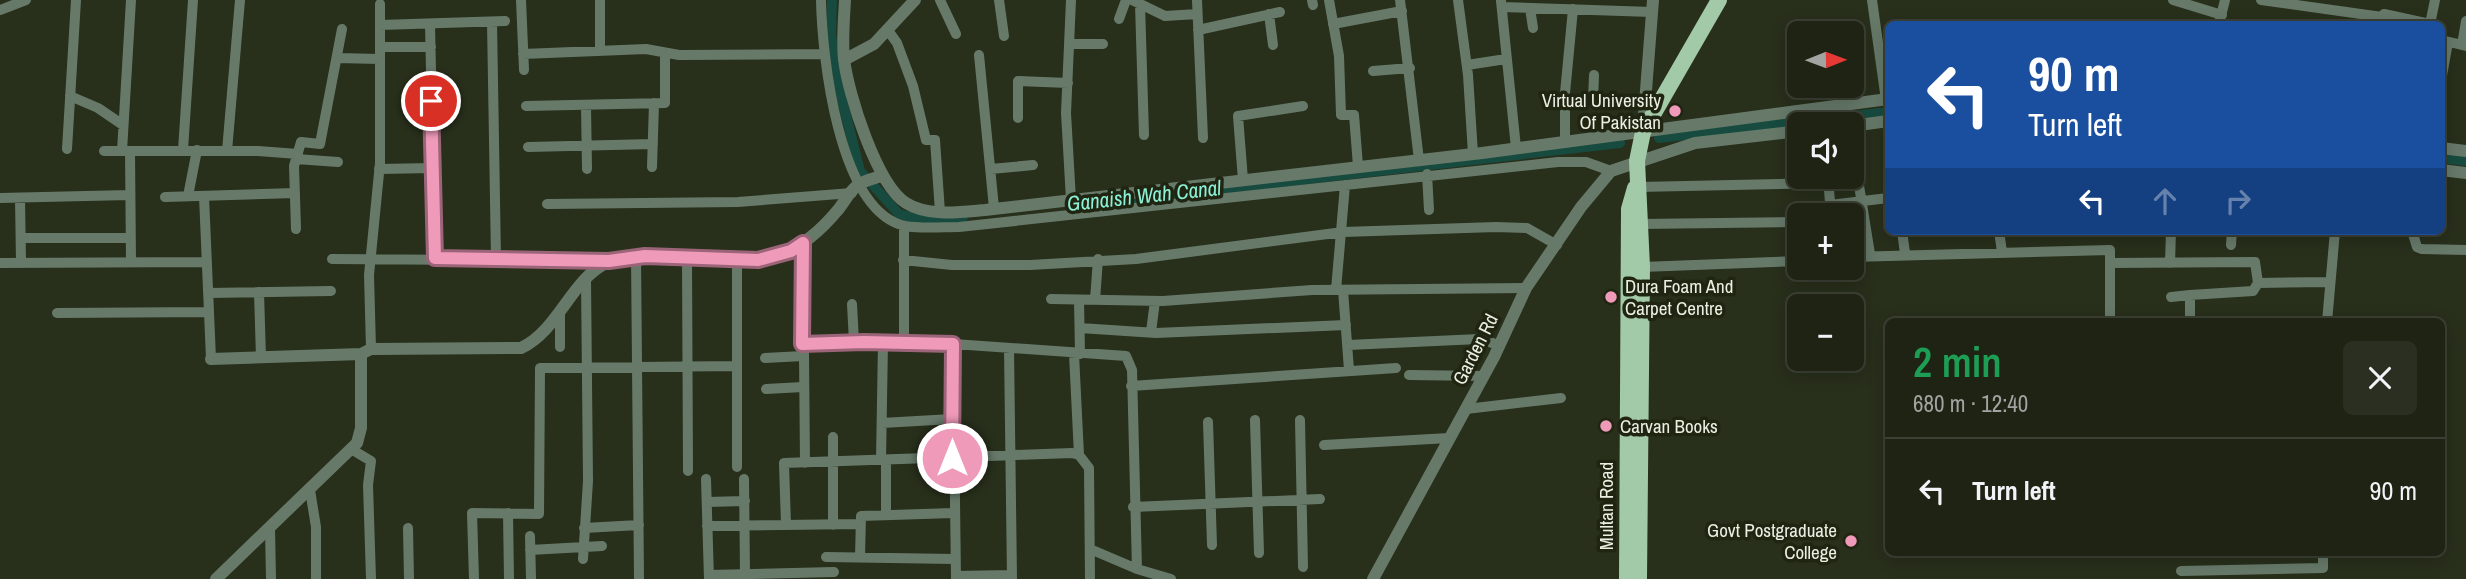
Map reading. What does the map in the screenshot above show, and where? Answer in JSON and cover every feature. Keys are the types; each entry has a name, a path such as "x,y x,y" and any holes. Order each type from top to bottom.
{"main road":[{"name":"Multan Road","path":"1639,579 1642,224 1637,161 1643,132 1719,0"},
{"name":"Multan Road","path":"1627,579 1629,209 1637,185"}],"street":[{"path":"0,10 26,0"},
{"path":"67,149 76,0"},
{"path":"131,0 123,125 130,195 131,262"},
{"path":"183,150 193,0"},
{"path":"227,150 240,0"},
{"path":"521,0 524,70"},
{"path":"600,0 600,51"},
{"path":"821,0 824,54 835,114 858,186 872,203 904,226 959,227 1427,174 1558,162 1586,162 1611,171"},
{"path":"845,0 844,60 859,116 881,176 908,204 940,212 1071,200 1473,154 1885,99"},
{"path":"844,60 874,44 915,0"},
{"path":"940,0 956,34"},
{"path":"999,0 1004,36"},
{"path":"1070,0 1066,113 1071,200"},
{"path":"1119,19 1125,0"},
{"path":"1196,0 1202,138"},
{"path":"1329,0 1339,56 1341,115 1354,116 1358,166"},
{"path":"1458,0 1467,65 1473,154"},
{"path":"1872,0 1885,86"},
{"path":"2173,0 2220,20 2225,0"},
{"path":"2261,0 2400,21"},
{"path":"2431,21 2435,0"},
{"path":"1144,135 1136,2 1165,16 1197,14"},
{"path":"216,579 357,443 361,428 370,259 379,169 380,4"},
{"path":"1516,148 1502,4 1530,8 1652,6 1643,132"},
{"path":"2290,4 2290,16"},
{"path":"1333,24 1401,6 1419,160"},
{"path":"1565,141 1565,99 1577,6"},
{"path":"1530,8 1533,28"},
{"path":"1198,30 1275,13 1273,45"},
{"path":"380,25 505,21"},
{"path":"2445,41 2464,46 2466,21"},
{"path":"492,22 496,259"},
{"path":"430,24 435,258"},
{"path":"296,229 297,157 301,142 320,144 342,29"},
{"path":"887,29 897,43 913,86 926,140 934,140 940,212"},
{"path":"1069,44 1103,44"},
{"path":"337,58 431,47"},
{"path":"523,54 646,49 665,52 824,54"},
{"path":"526,106 665,103 665,52"},
{"path":"979,55 994,208"},
{"path":"1467,65 1506,59"},
{"path":"1373,71 1410,68"},
{"path":"1565,99 1598,102 1594,75"},
{"path":"1018,118 1018,81 1068,83"},
{"path":"70,96 98,108 123,125"},
{"path":"652,167 654,103"},
{"path":"586,105 587,169"},
{"path":"1243,180 1238,117 1303,107"},
{"path":"1864,124 1885,121"},
{"name":"Garden Rd","path":"1373,579 1483,376 1526,288 1581,206 1611,171 1695,143 1787,132"},
{"path":"528,147 653,144"},
{"path":"2445,148 2466,151"},
{"path":"188,196 197,150"},
{"path":"104,151 227,150 338,162"},
{"path":"991,169 1033,165"},
{"path":"379,169 433,168"},
{"path":"2445,170 2466,173"},
{"path":"1427,174 1429,210"},
{"path":"548,204 738,202 858,186 881,176"},
{"path":"1637,185 1787,181"},
{"path":"1345,185 1340,290 1349,370"},
{"path":"332,259 609,261 636,256 737,260 777,256 803,243 836,213 858,186"},
{"path":"1859,189 1870,254"},
{"path":"165,197 295,194"},
{"path":"0,198 130,195"},
{"path":"204,196 211,359 521,348 560,312 586,279 609,261"},
{"path":"20,198 21,263"},
{"path":"1854,203 1885,198"},
{"path":"1642,224 1787,222"},
{"path":"904,226 904,342"},
{"path":"903,260 952,265 1017,265 1136,259 1343,232 1527,228 1557,245"},
{"path":"1903,235 1905,253"},
{"path":"2000,235 2002,252"},
{"path":"2170,263 2171,235"},
{"path":"2231,245 2232,235"},
{"path":"2327,318 2328,282 2334,235"},
{"path":"2413,235 2417,247 2422,249 2466,250"},
{"path":"21,238 130,238"},
{"path":"803,243 804,463"},
{"path":"1864,255 2110,250 2110,318"},
{"path":"636,256 639,579"},
{"path":"687,259 688,471"},
{"path":"1095,300 1098,259"},
{"path":"737,260 737,467"},
{"path":"1642,267 1787,261"},
{"path":"0,263 206,262"},
{"path":"2110,263 2255,262 2258,283 2253,291 2171,298"},
{"path":"583,553 586,279"},
{"path":"2258,283 2328,282"},
{"path":"1051,299 1155,301 1340,290 1526,288"},
{"path":"208,293 331,291"},
{"path":"259,292 261,358"},
{"path":"2190,295 2190,318"},
{"path":"1079,300 1079,455 1089,468 1090,579"},
{"path":"1152,332 1155,301"},
{"path":"852,304 854,342"},
{"path":"57,313 208,312"},
{"path":"560,312 560,347"},
{"path":"1080,328 1152,332 1346,325"},
{"path":"1348,345 1479,339 1499,345"},
{"path":"883,342 882,423 886,515"},
{"path":"802,344 904,342 1126,356 1132,370 1130,386 1133,506 1137,569"},
{"path":"953,344 952,458 956,578 1012,577 1009,348"},
{"path":"765,358 803,356"},
{"path":"474,579 472,513 539,514 540,368 736,366"},
{"path":"1130,386 1396,368"},
{"path":"1409,375 1483,376"},
{"path":"766,389 803,387"},
{"path":"1465,409 1561,398"},
{"path":"882,423 952,419"},
{"path":"1255,420 1259,554"},
{"path":"1300,420 1303,566"},
{"path":"1208,422 1212,545"},
{"path":"832,437 833,525"},
{"path":"1324,445 1450,438"},
{"path":"351,449 371,461 368,485 371,579"},
{"path":"786,525 784,463 1079,455"},
{"path":"706,479 709,577 828,574 831,557 954,559"},
{"path":"744,479 745,574"},
{"path":"310,490 316,527 316,579"},
{"path":"1133,506 1321,499"},
{"path":"706,502 745,501"},
{"path":"508,513 509,579"},
{"path":"860,557 861,516 953,513"},
{"path":"707,526 860,524"},
{"path":"584,528 639,525"},
{"path":"270,528 271,579"},
{"path":"408,528 409,579"},
{"path":"530,536 531,579"},
{"path":"530,550 583,553 602,546"},
{"path":"1090,549 1165,578"},
{"path":"2181,571 2197,575 2305,574 2323,568 2323,556"}],"waterway":[{"name":"Ganaish Wah Canal","path":"832,0 831,34 839,88 860,171 899,214 925,221 963,217"},
{"name":"Ganaish Wah Canal","path":"1659,138 1885,112"},
{"name":"Ganaish Wah Canal","path":"1100,203 1620,143"},
{"name":"Ganaish Wah Canal","path":"2445,158 2466,161"}],"place":[{"name":"Virtual University Of Pakistan","path":"1675,111"},
{"name":"Dura Foam And Carpet Centre","path":"1611,297"},
{"name":"Carvan Books","path":"1606,426"},
{"name":"Govt Postgraduate College","path":"1851,541"}],"route":[{"path":"431,101 435,258 609,261 645,256 758,260 791,251 803,243 802,344 953,344 952,458"}]}
